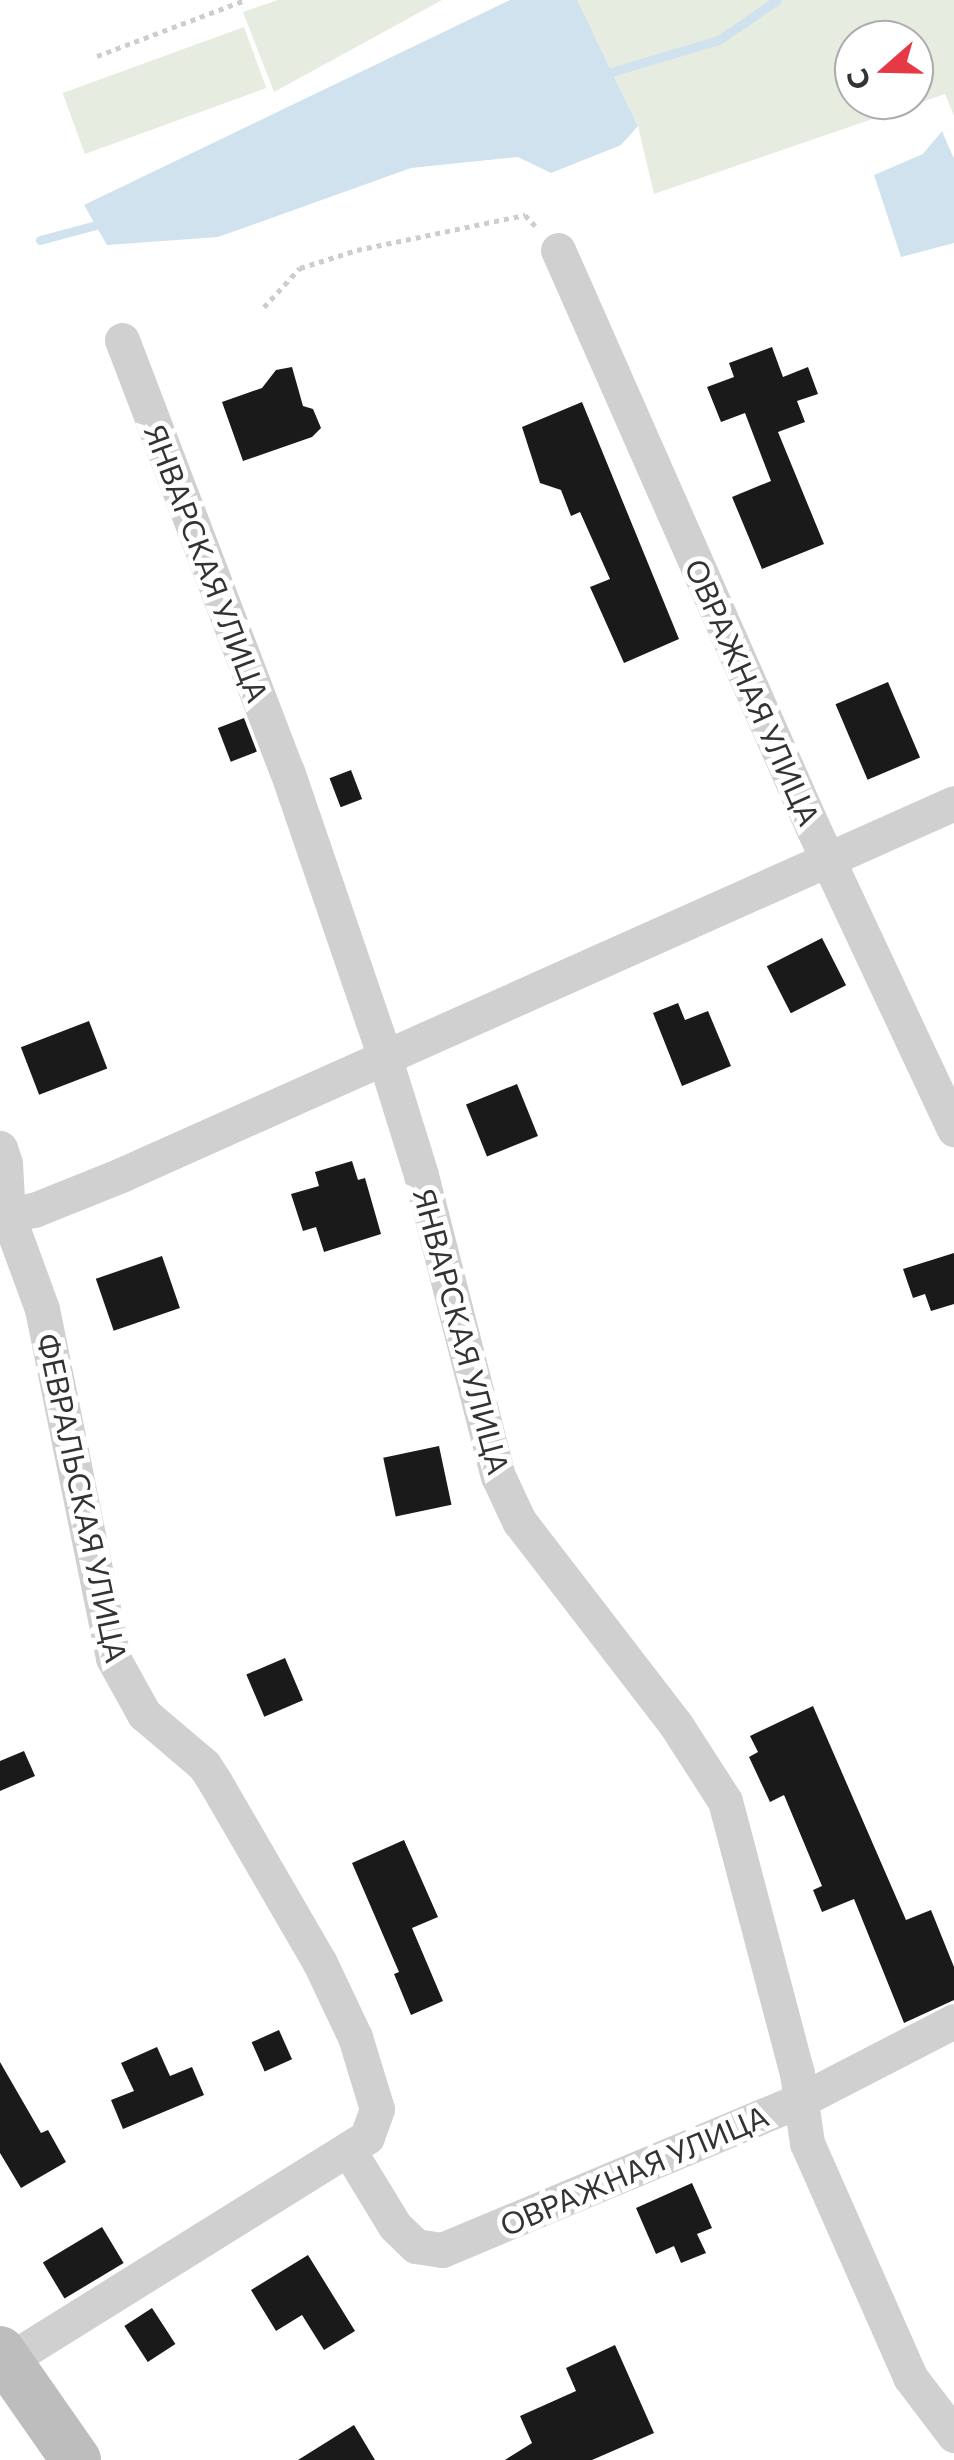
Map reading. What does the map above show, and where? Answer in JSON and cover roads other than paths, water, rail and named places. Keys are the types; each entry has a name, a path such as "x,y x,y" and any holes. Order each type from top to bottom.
{"main road":[{"path":"4,2356 76,2460"}],"street":[{"name":"ОВРАЖНАЯ УЛИЦА","path":"558,250 828,861 954,1129"},
{"name":"ЯНВАРСКАЯ УЛИЦА","path":"122,340 287,771 384,1056 421,1175 503,1489 518,1521 676,1725 724,1800 797,2073 807,2142 910,2378 954,2436"},
{"path":"4,1216 121,1174 954,804"},
{"name":"ФЕВРАЛЬСКАЯ УЛИЦА","path":"0,1148 4,1216 42,1309 113,1658 144,1714 204,1765 320,1964 355,2038 374,2092 377,2109 357,2143"},
{"name":"ОВРАЖНАЯ УЛИЦА","path":"357,2143 395,2226 416,2246 442,2250 799,2101 954,2021"},
{"path":"4,2356 357,2143"}],"water":[{"path":"510,0 577,0 638,126 621,145 551,173 518,157 411,168 218,237 107,245 84,205"},
{"path":"942,131 954,159 954,243 901,257 874,175 923,154"}],"waterway":[{"path":"611,72 719,40 777,0"},
{"path":"40,240 96,225"}]}
